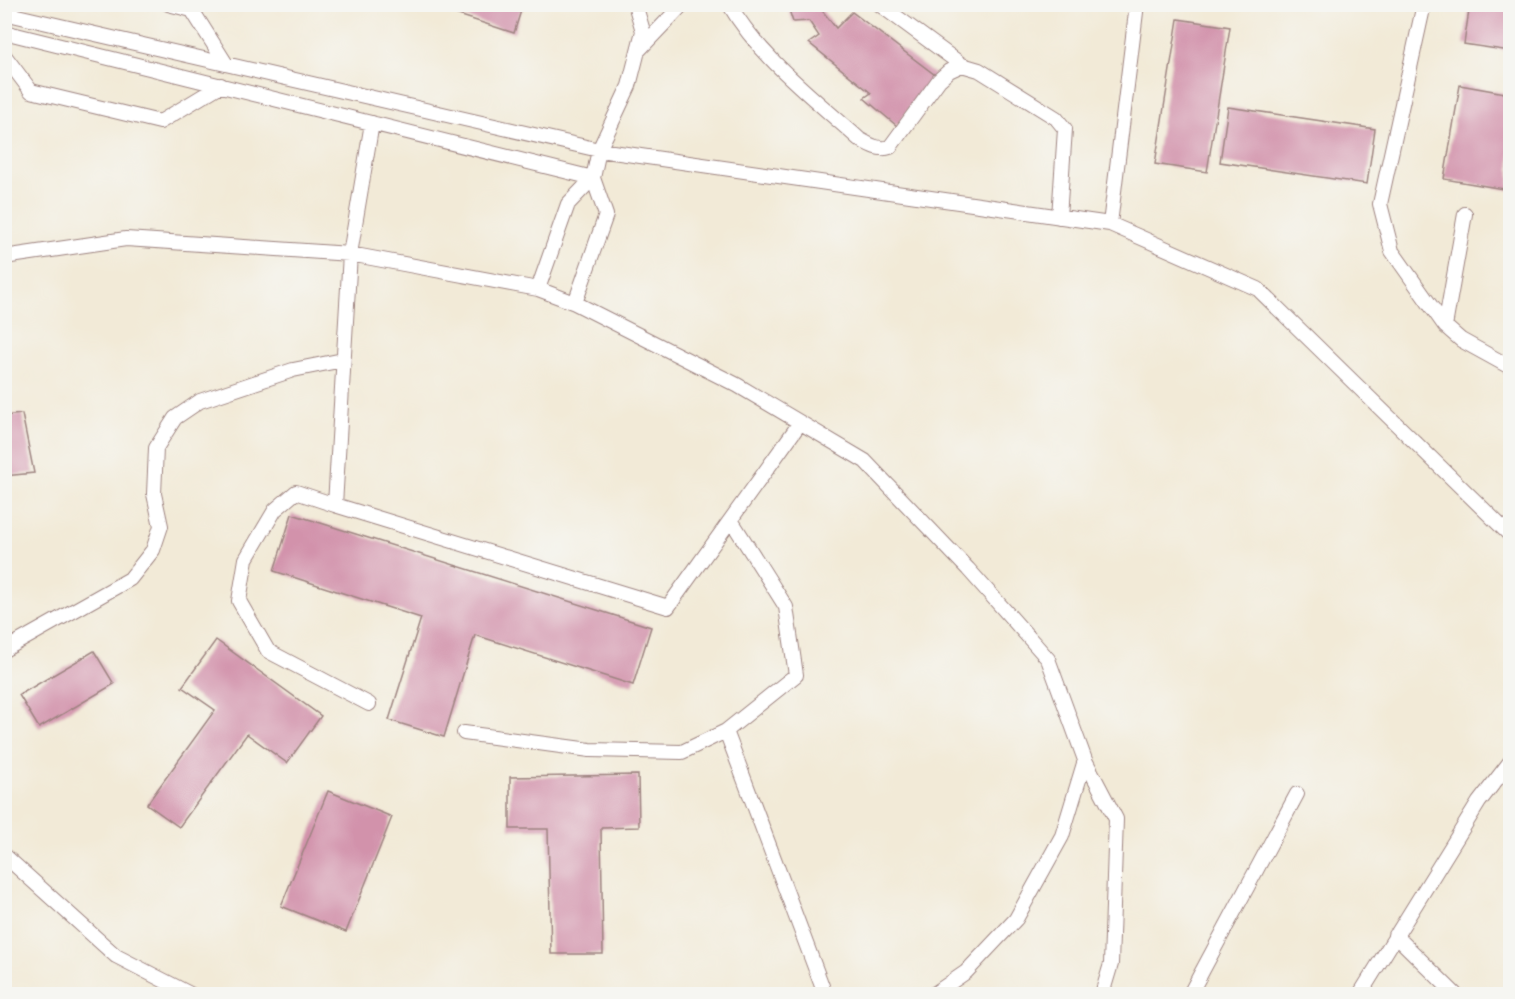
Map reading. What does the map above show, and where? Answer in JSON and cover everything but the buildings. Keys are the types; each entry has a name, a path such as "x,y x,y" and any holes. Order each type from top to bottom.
{"lane":[{"path":"168,4 192,10 226,64"},
{"path":"575,303 606,215 593,178 599,150 629,86 643,31 635,4"},
{"path":"638,51 682,4"},
{"path":"729,4 741,24 779,66 859,139 884,149 890,147 939,80 949,71 962,65"},
{"path":"879,4 962,65 979,70 1056,118 1065,129 1059,217"},
{"path":"1110,224 1137,4"},
{"path":"1424,4 1380,204 1392,250 1445,326 1461,340 1510,367"},
{"path":"4,13 599,150 1110,224 1258,289 1510,535"},
{"path":"4,32 593,178"},
{"path":"4,55 31,91 160,122 221,86"},
{"path":"353,119 358,95"},
{"path":"334,505 350,254 372,123"},
{"path":"538,289 568,204 593,178"},
{"path":"1445,326 1465,214"},
{"path":"4,257 126,239 350,254 538,289 575,303 737,385 865,461 968,569 1048,659 1085,760 1116,819 1111,964 1102,994"},
{"path":"4,650 130,579 153,550 161,526 154,494 156,448 175,418 200,401 293,370 343,360"},
{"path":"369,704 268,651 239,601 246,559 275,510 296,492 668,607 800,423"},
{"path":"464,733 590,750 682,752 726,731 796,675 786,607 731,520"},
{"path":"726,731 825,994"},
{"path":"934,994 966,972 1016,919 1062,836 1085,760"},
{"path":"1360,994 1479,802 1510,762"},
{"path":"1190,994 1297,794"},
{"path":"4,855 116,956 190,994"},
{"path":"1395,935 1455,994"}]}
